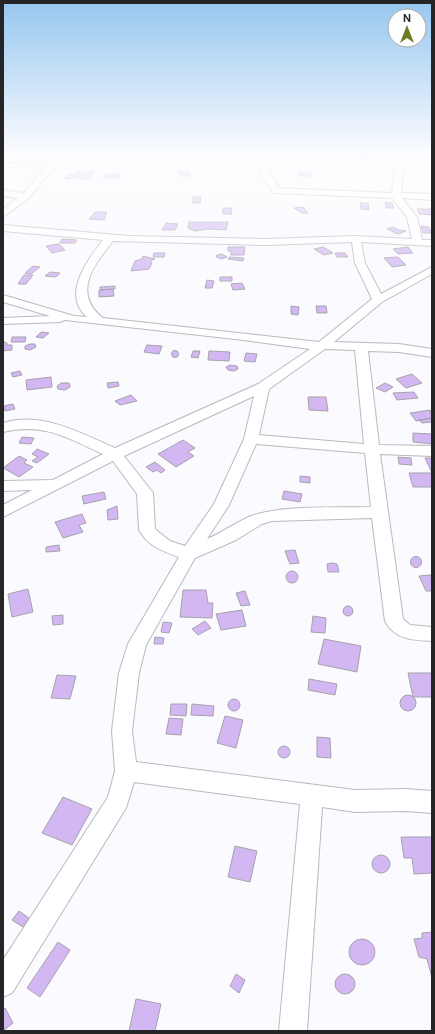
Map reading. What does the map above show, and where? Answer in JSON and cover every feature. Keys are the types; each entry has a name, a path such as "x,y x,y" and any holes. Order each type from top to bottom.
{"street":[{"path":"3,214 17,203"},
{"path":"401,203 412,217 418,242"},
{"path":"3,228 110,238 266,242 356,239 432,243"},
{"path":"99,321 90,316 82,299 81,291 96,256 110,238"},
{"path":"356,239 360,263 378,300"},
{"path":"3,512 115,454 263,387 297,365 362,315 378,300 432,270"},
{"path":"3,298 73,318"},
{"path":"3,321 73,318 235,334 282,343 320,347 361,346 398,348 432,353"},
{"path":"361,346 378,512 394,621 397,627 408,633 432,634"},
{"path":"3,984 118,802 126,771 122,731 129,673 137,644 189,554 221,505 251,439 263,387"},
{"path":"3,428 12,425 34,424 57,428 115,454 145,493 147,530 152,537 164,545 189,554 230,536 257,520 272,516 378,512"},
{"path":"251,439 372,449 432,451"},
{"path":"3,486 58,484"},
{"path":"126,771 355,802 406,800 432,802"},
{"path":"293,1031 312,797"}],"building":[{"path":"360,203 368,203 369,210 361,209"},
{"path":"385,203 392,203 394,208 386,208"},
{"path":"303,207 308,213 302,213 294,208"},
{"path":"223,208 231,208 232,214 223,214"},
{"path":"417,209 432,209 432,215 419,214"},
{"path":"95,212 107,212 104,220 89,219"},
{"path":"189,222 228,222 226,230 208,229 195,231 188,228"},
{"path":"166,223 178,224 175,230 162,230"},
{"path":"421,226 429,227 431,233 423,233"},
{"path":"393,227 406,231 398,234 387,229"},
{"path":"62,239 77,240 75,243 60,243"},
{"path":"59,244 65,250 52,253 46,246"},
{"path":"228,247 245,247 244,255 231,255 231,251 228,251"},
{"path":"323,247 333,253 324,255 314,249"},
{"path":"408,247 413,253 398,254 393,249"},
{"path":"154,253 165,253 164,257 153,257"},
{"path":"335,253 345,253 348,257 337,257"},
{"path":"222,254 227,257 222,259 216,257 217,255"},
{"path":"143,256 155,259 150,261 152,263 149,269 131,271 135,261 142,259"},
{"path":"229,257 244,258 243,261 228,259"},
{"path":"398,257 406,265 392,267 384,258"},
{"path":"33,266 40,267 31,274 25,273"},
{"path":"50,272 60,273 56,277 45,276"},
{"path":"24,275 33,275 26,284 18,284"},
{"path":"220,277 232,277 232,281 220,281"},
{"path":"207,280 214,281 212,288 205,288"},
{"path":"242,283 245,289 233,290 231,284"},
{"path":"115,286 115,289 100,290 100,287"},
{"path":"113,289 114,296 99,297 99,290"},
{"path":"291,306 299,307 298,315 291,314"},
{"path":"316,306 326,306 327,313 317,313"},
{"path":"41,332 49,333 43,338 36,337"},
{"path":"12,337 26,337 25,342 11,342"},
{"path":"3,339 7,345 12,345 12,350 3,351"},
{"path":"35,344 36,347 30,350 25,349 25,346"},
{"path":"147,345 162,346 159,354 144,352"},
{"path":"175,350 178,351 178,357 175,358 172,357 171,354 172,351"},
{"path":"193,351 200,351 198,358 191,357"},
{"path":"209,351 230,352 229,361 208,360"},
{"path":"246,353 257,354 255,362 244,361"},
{"path":"230,365 237,366 238,369 234,371 228,370 226,367"},
{"path":"20,371 22,375 13,377 11,373"},
{"path":"412,374 422,383 406,388 396,379"},
{"path":"51,377 52,387 27,390 26,380"},
{"path":"118,382 119,386 108,388 107,383"},
{"path":"61,383 69,383 70,387 65,390 58,389 57,386"},
{"path":"385,383 393,387 385,392 376,388"},
{"path":"414,392 418,398 397,400 393,393"},
{"path":"131,395 137,401 120,405 115,401"},
{"path":"308,397 326,397 328,411 309,410"},
{"path":"13,404 15,409 5,411 4,406"},
{"path":"430,410 432,418 416,421 410,413"},
{"path":"432,418 432,422 422,423 419,420"},
{"path":"413,433 432,434 432,444 413,442"},
{"path":"22,437 34,438 31,444 19,443"},
{"path":"183,440 195,448 188,452 194,456 176,467 158,454"},
{"path":"37,449 49,454 37,463 32,461 38,457 32,454"},
{"path":"19,456 27,460 24,463 33,467 19,477 3,468"},
{"path":"398,457 411,458 412,465 399,464"},
{"path":"425,458 432,458 432,473"},
{"path":"155,462 165,470 161,473 157,470 153,472 146,467"},
{"path":"409,473 432,473 432,487 413,487"},
{"path":"300,476 310,477 310,483 300,482"},
{"path":"284,491 302,494 300,502 282,499"},
{"path":"104,492 106,499 84,504 82,496"},
{"path":"117,506 118,519 108,520 107,510"},
{"path":"82,514 86,523 79,525 83,532 63,538 55,522"},
{"path":"59,545 60,551 46,552 46,547"},
{"path":"295,550 299,563 290,564 285,551"},
{"path":"414,557 418,557 420,558 420,566 414,567 411,564 411,560"},
{"path":"327,564 337,564 339,572 328,572"},
{"path":"292,571 296,573 298,577 296,581 292,583 288,581 286,577 288,573"},
{"path":"431,575 432,591 426,591 419,576"},
{"path":"28,589 33,612 12,617 8,594"},
{"path":"183,590 206,590 208,603 213,603 212,618 180,617"},
{"path":"245,591 250,605 241,606 236,593"},
{"path":"346,606 350,606 352,607 352,615 346,616 343,613 343,609"},
{"path":"242,610 246,626 221,630 216,614"},
{"path":"63,615 63,624 53,625 52,616"},
{"path":"313,616 326,618 325,633 311,632"},
{"path":"205,621 211,628 198,635 192,629"},
{"path":"163,622 172,623 169,633 161,632"},
{"path":"155,637 164,638 163,644 154,644"},
{"path":"324,639 361,646 357,672 318,664"},
{"path":"408,673 432,673 432,697 413,697"},
{"path":"57,675 76,676 70,699 51,698"},
{"path":"309,679 337,684 335,695 308,690"},
{"path":"408,695 414,697 416,703 414,709 408,711 402,709 400,703 402,697"},
{"path":"232,699 236,699 240,705 236,711 232,711 228,707 228,703"},
{"path":"171,704 187,704 186,716 170,715"},
{"path":"192,704 214,706 213,716 191,715"},
{"path":"225,716 243,720 236,748 217,743"},
{"path":"169,718 183,719 181,735 166,734"},
{"path":"317,737 330,738 331,758 317,757"},
{"path":"284,746 288,748 290,752 288,756 284,758 280,756 278,752 280,748"},
{"path":"63,797 92,809 72,845 42,833"},
{"path":"401,837 432,837 432,873 414,874 412,858 404,858"},
{"path":"235,846 257,851 250,882 228,877"},
{"path":"381,855 385,856 389,860 389,868 385,872 381,873 377,872 373,868 372,864 373,860 377,856"},
{"path":"19,911 29,918 23,927 12,920"},
{"path":"432,932 432,978 427,959 419,957 414,939 422,938 422,933"},
{"path":"362,939 371,943 375,952 371,961 362,965 353,961 349,952 353,943"},
{"path":"58,942 70,950 40,997 27,988"},
{"path":"236,974 245,980 239,993 230,986"},
{"path":"345,974 352,977 355,984 352,991 345,994 338,991 335,984 338,977"},
{"path":"136,999 161,1004 155,1031 129,1031"},
{"path":"5,1008 13,1023 3,1031 3,1010"}]}
